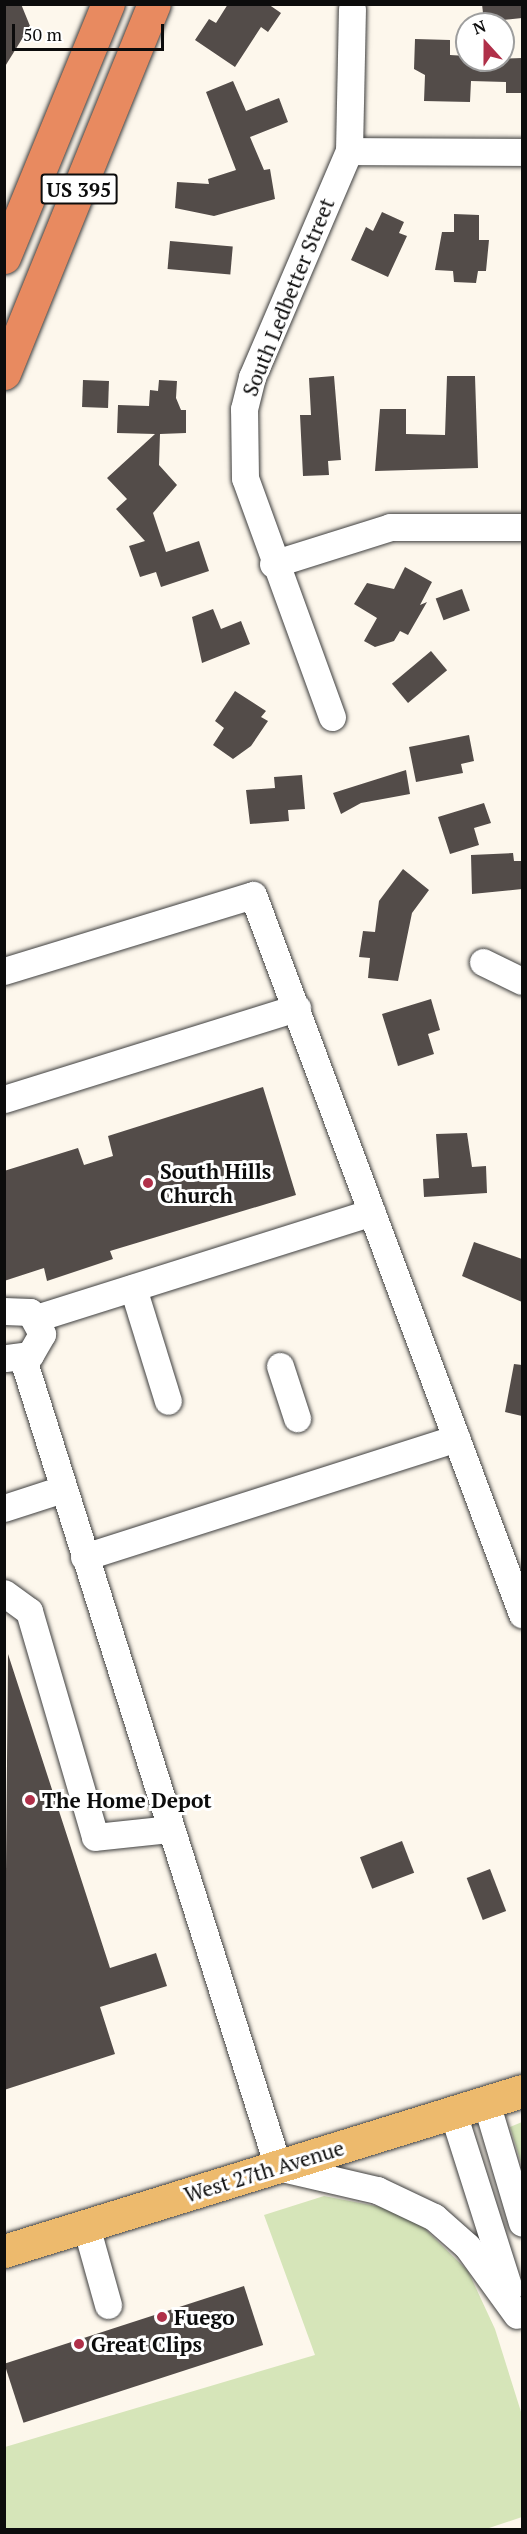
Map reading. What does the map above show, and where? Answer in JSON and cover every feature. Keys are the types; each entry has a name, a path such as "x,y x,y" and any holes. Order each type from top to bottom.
{"highway":[{"name":"US 395","path":"4,257 108,4"},
{"name":"US 395","path":"4,373 154,4"}],"main road":[{"name":"West 27th Avenue","path":"4,2251 522,2091"}],"street":[{"name":"South Ledbetter Street","path":"332,717 273,564 245,478 244,409 252,377 349,151 352,9"},
{"path":"349,151 522,152"},
{"path":"273,564 390,527 522,527"},
{"path":"4,971 253,895 522,1614"},
{"path":"483,962 522,981"},
{"path":"4,1099 297,1008"},
{"path":"36,1318 372,1212"},
{"path":"134,1288 168,1401"},
{"path":"4,1311 23,1309 36,1318 40,1342 14,1358 63,1489 278,2167 377,2190 434,2217 467,2246 520,2323"},
{"path":"280,1366 297,1418"},
{"path":"84,1557 456,1438"},
{"path":"4,1508 63,1489"},
{"path":"4,1593 28,1611 95,1837 170,1829"},
{"path":"486,2103 522,2223"},
{"path":"453,2113 520,2323"},
{"path":"86,2226 108,2305"}],"green space":[{"path":"522,2122 522,2166 510,2127"},
{"path":"324,2196 381,2207 423,2227 468,2271 495,2329 522,2415 522,2517 483,2530 5,2530 5,2447 315,2355 264,2215"}],"building":[{"path":"4,4 21,4 30,26 4,68"},
{"path":"228,4 268,4 281,13 268,32 261,27 235,67 195,40 209,19 216,23"},
{"path":"482,4 522,4 522,18 515,19 515,12 483,12"},
{"path":"415,39 450,40 450,55 455,55 455,72 515,72 515,58 522,58 522,93 506,93 506,82 471,81 470,102 424,101 425,75 414,69"},
{"path":"233,81 246,111 279,98 288,122 250,137 264,170 270,169 275,199 214,216 175,208 177,182 209,184 208,179 236,170 206,92"},
{"path":"382,212 404,222 399,233 407,236 388,277 351,260 366,227 373,231"},
{"path":"454,214 479,215 479,240 489,240 486,271 478,271 476,283 454,282 453,271 435,270 442,232 454,232"},
{"path":"170,241 233,246 230,274 168,269"},
{"path":"334,376 341,460 328,461 329,475 303,476 300,415 311,415 309,378"},
{"path":"447,376 475,376 478,468 375,471 380,409 406,409 406,434 445,435"},
{"path":"83,380 109,381 108,408 82,407"},
{"path":"159,380 177,381 176,398 181,410 186,410 186,433 160,434 159,465 177,485 153,513 166,552 199,541 209,571 161,587 156,572 140,577 129,546 145,541 116,509 127,499 107,478 155,434 117,433 118,405 149,406 150,390 158,391"},
{"path":"405,567 432,582 420,605 427,602 408,635 400,631 394,641 375,647 364,641 377,618 354,604 367,583 394,589"},
{"path":"462,589 470,611 444,620 436,599"},
{"path":"213,609 221,629 241,621 250,644 202,663 192,617"},
{"path":"431,651 447,670 408,703 392,684"},
{"path":"235,691 266,711 261,717 268,721 251,746 233,759 213,745 224,728 215,721"},
{"path":"469,735 474,761 461,764 463,773 416,782 409,747"},
{"path":"406,770 410,794 361,803 341,814 333,793"},
{"path":"302,775 305,809 288,810 289,821 250,824 246,790 275,788 274,777"},
{"path":"484,803 491,823 474,828 479,845 450,854 438,817"},
{"path":"513,853 514,861 522,861 522,889 472,894 471,855"},
{"path":"403,869 429,890 412,913 398,981 368,978 370,958 359,957 363,931 375,932 379,901"},
{"path":"431,999 440,1030 428,1034 434,1054 398,1066 382,1014"},
{"name":"South Hills Church","path":"263,1087 296,1195 110,1251 113,1259 47,1281 44,1268 4,1281 4,1171 78,1148 84,1165 113,1156 108,1136"},
{"path":"467,1133 472,1167 486,1166 487,1193 424,1197 423,1179 439,1178 436,1134"},
{"path":"474,1242 522,1259 522,1302 462,1276"},
{"path":"514,1364 522,1365 522,1416 505,1412"},
{"name":"The Home Depot","path":"8,1654 110,1968 156,1953 167,1986 100,2007 115,2054 4,2090"},
{"path":"402,1841 414,1873 372,1889 360,1857"},
{"path":"490,1869 506,1911 483,1920 467,1878"},
{"path":"244,2286 263,2345 23,2423 4,2364"}],"place":[{"name":"South Hills Church","path":"148,1183"},
{"name":"The Home Depot","path":"30,1800"},
{"name":"Fuego","path":"162,2317"},
{"name":"Great Clips","path":"79,2344"}]}
